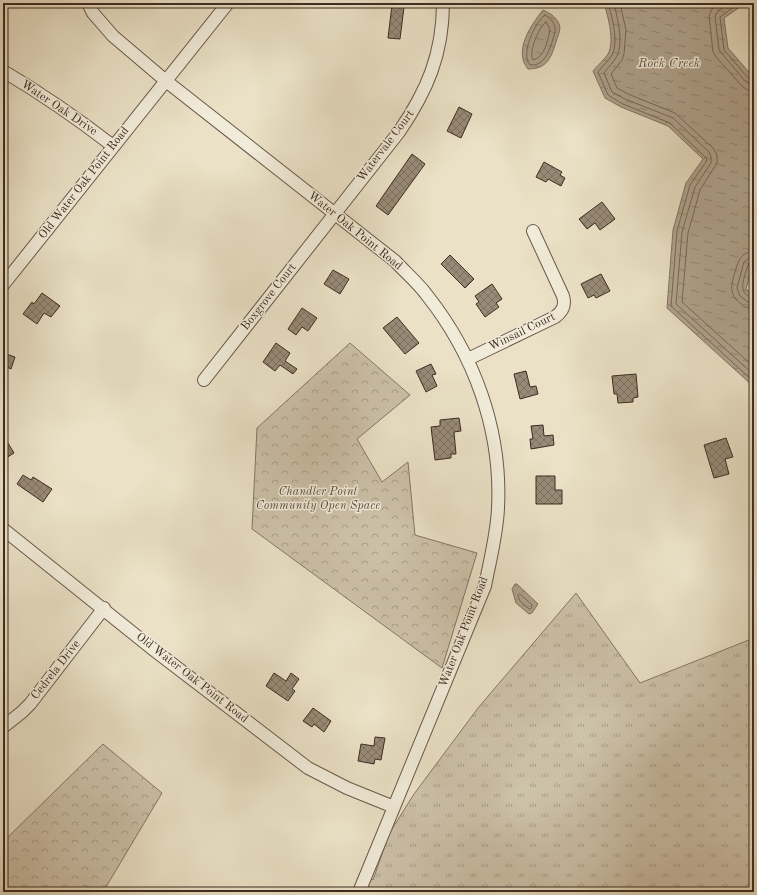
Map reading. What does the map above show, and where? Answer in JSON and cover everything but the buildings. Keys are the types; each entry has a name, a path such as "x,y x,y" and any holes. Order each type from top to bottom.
{"street":[{"name":"Water Oak Point Road","path":"88,3 94,13 113,36 166,81 395,261 425,293 449,325 468,359 483,396 490,420 496,460 498,509 492,552 484,586 475,612 359,892"},
{"name":"Old Water Oak Point Road","path":"3,285 228,3"},
{"name":"Watervale Court","path":"334,214 399,132 421,96 433,67 441,29 443,3"},
{"name":"Water Oak Drive","path":"3,72 79,119 113,146"},
{"name":"Boxgrove Court","path":"204,380 334,214"},
{"name":"Winsail Court","path":"468,359 555,317 563,309 565,302 563,296 533,231"},
{"name":"Old Water Oak Point Road","path":"3,529 160,654 308,768 347,788 394,807"},
{"name":"Cedrela Drive","path":"3,727 30,704 104,608"}],"green space":[{"name":"Chandler Point Community Open Space","path":"350,343 410,395 357,439 382,482 408,462 415,535 477,553 442,668 252,529 257,428"},
{"path":"576,593 640,683 754,638 754,892 359,892 366,875 373,880 389,834 414,794 478,708"},
{"path":"103,744 162,793 103,892 3,892 3,842"}],"water":[{"name":"Rock Creek","path":"604,3 746,3 724,18 728,48 754,78 754,260 746,289 754,295 754,387 667,308 673,230 686,183 703,159 668,126 621,107 605,98 593,71 608,54 611,43 610,29"},
{"path":"543,10 556,18 560,31 550,58 547,62 540,67 528,69 522,54 525,38 533,23"},
{"path":"515,584 517,584 538,604 532,613 529,614 516,603 512,589"}]}
